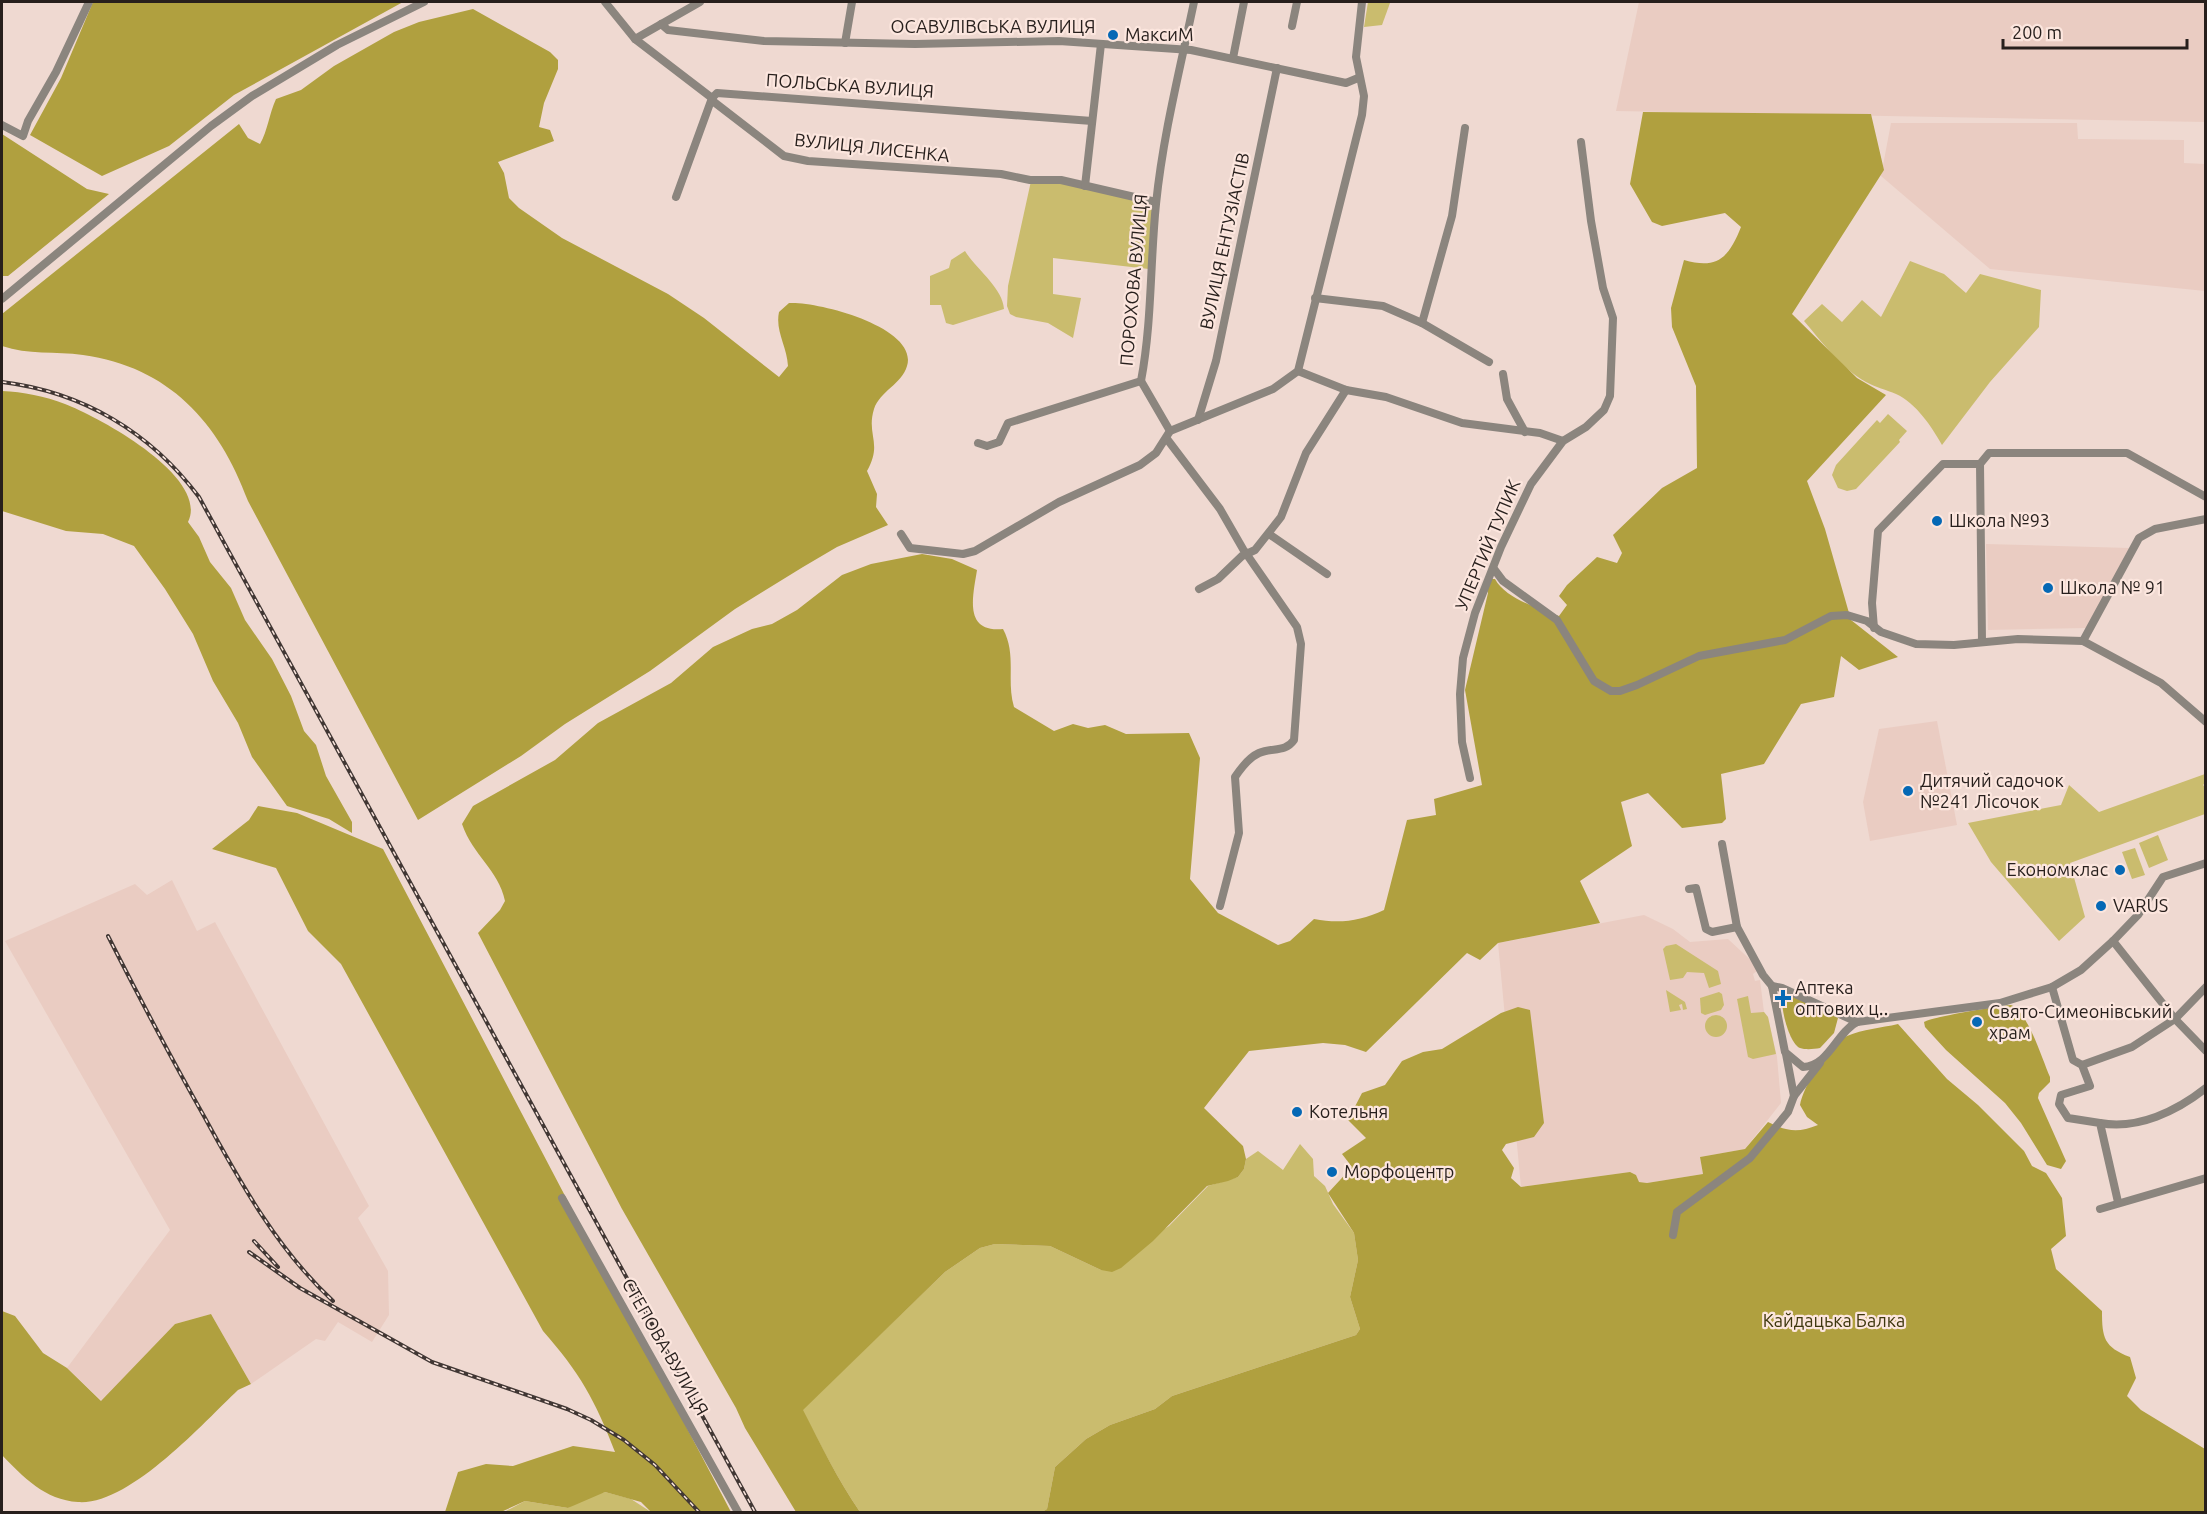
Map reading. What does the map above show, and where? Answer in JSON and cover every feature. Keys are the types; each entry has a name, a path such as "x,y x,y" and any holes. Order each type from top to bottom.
{"street":[{"path":"2,125 23,136 28,121 56,72 89,2"},
{"path":"2,299 192,141 252,96 337,45 423,2"},
{"name":"ВУЛИЦЯ ЛИСЕНКА","path":"605,2 635,39 784,156 808,161 1001,174 1030,180 1061,180 1156,202"},
{"path":"635,39 700,2"},
{"path":"845,43 852,2"},
{"name":"ПОРОХОВА ВУЛИЦЯ","path":"978,443 987,446 999,442 1008,423 1142,381 1150,306 1156,202 1164,138 1194,2"},
{"path":"1233,58 1244,2"},
{"path":"1292,26 1297,2"},
{"path":"902,534 910,548 963,554 975,551 1059,502 1140,465 1156,453 1168,435 1273,389 1298,371 1362,115 1364,96 1356,57 1362,2"},
{"name":"ОСАВУЛІВСЬКА ВУЛИЦЯ","path":"660,24 668,30 731,38 845,43 1059,41 1184,50 1233,58 1346,83 1359,78"},
{"path":"1085,186 1101,44"},
{"name":"ВУЛИЦЯ ЕНТУЗІАСТІВ","path":"1198,420 1216,361 1276,68"},
{"name":"ПОЛЬСЬКА ВУЛИЦЯ","path":"712,98 717,93 1092,121"},
{"path":"676,197 712,98"},
{"path":"1422,323 1452,216 1466,128"},
{"name":"УПЕРТИЙ ТУПИК","path":"1470,778 1461,736 1463,658 1475,613 1501,547 1531,484 1563,441 1604,410 1610,396 1613,318 1603,288 1591,221 1581,142"},
{"path":"1315,298 1383,306 1422,323 1489,362"},
{"path":"1298,371 1346,390 1386,397 1461,423 1540,433 1563,441"},
{"path":"1503,374 1507,399 1525,432"},
{"path":"1142,381 1168,435 1220,509 1297,627 1301,644 1294,740 1290,746 1261,752 1235,777 1239,833 1220,906"},
{"path":"1199,589 1218,579 1269,534 1291,498 1306,453 1346,390"},
{"path":"1982,642 1980,464 1989,453 2127,453 2205,496"},
{"path":"1874,628 1872,594 1880,528 1943,464 1980,464"},
{"path":"2083,640 2139,538 2155,530 2205,519"},
{"path":"1269,534 1327,574"},
{"path":"1494,569 1503,581 1557,620 1594,681 1611,691 1620,691 1637,685 1699,656 1785,640 1831,616 1847,615 1867,621 1874,628 1893,637 1916,644 1954,645 2018,639 2083,640 2161,683 2205,722"},
{"path":"1722,844 1737,927 1763,975 1772,986 1794,1096"},
{"path":"1673,1234 1677,1212 1761,1147 1788,1112 1794,1096 1840,1035 1857,1022 2000,1003 2052,987 2081,970 2113,942 2138,915 2163,877 2205,863"},
{"path":"1689,889 1696,888 1706,929 1712,932 1737,927"},
{"path":"2113,942 2175,1019 2205,1052"},
{"path":"1772,986 1782,988 1857,1022"},
{"path":"2052,987 2073,1060 2082,1065 2090,1086 2061,1095 2059,1104 2068,1118 2100,1123 2137,1123 2163,1115 2205,1088"},
{"path":"2082,1065 2132,1047 2175,1019 2205,987"},
{"path":"1785,1052 1803,1067 1810,1066 1826,1056"},
{"path":"2100,1123 2118,1202"},
{"path":"2100,1209 2205,1178"},
{"name":"СТЕПОВА ВУЛИЦЯ","path":"562,1198 738,1512"}],"shaded area":[{"path":"1368,2 1390,3 1382,25 1364,27"},
{"path":"1639,2 2205,2 2205,122 1616,111"},
{"path":"1891,123 2077,123 2078,139 2184,140 2184,163 2205,164 2205,291 1990,269 1881,176"},
{"path":"1031,181 1059,182 1144,200 1153,208 1149,269 1053,258 1053,294 1081,298 1073,338 1048,323 1016,317 1010,314 1007,306 1008,286"},
{"path":"965,251 994,286 1004,309 953,325 946,323 941,305 930,305 930,276 949,268 951,260"},
{"path":"1910,261 1944,274 1966,293 1980,274 2041,290 2039,327 1990,382 1942,445 1917,409 1896,394 1870,384 1848,370 1804,321 1822,304 1842,322 1862,300 1881,317"},
{"path":"1888,414 1907,431 1899,440 1900,442 1856,489 1847,491 1838,488 1832,475 1836,465 1877,420 1880,423"},
{"name":"Школа № 91","path":"1986,544 2129,548 2087,628 1988,630"},
{"name":"Дитячий садочок №241 Лісочок","path":"1937,721 1957,825 1870,841 1863,802 1879,729"},
{"path":"2205,774 2203,785 2205,787 2205,814 2070,863 2085,917 2059,941 1991,862 1968,823 2061,805 2069,785 2099,812"},
{"path":"2158,835 2168,860 2149,868 2139,843"},
{"path":"2135,848 2145,875 2132,879 2122,852"},
{"path":"172,880 197,931 215,922 369,1206 358,1218 388,1271 389,1315 372,1342 338,1322 325,1341 316,1339 251,1384 211,1314 175,1324 102,1401 67,1368 170,1230 5,941 135,884 147,895"},
{"path":"1644,915 1673,929 1690,942 1728,939 1756,965 1757,971 1753,974 1755,981 1760,980 1764,1012 1768,1017 1777,1057 1781,1103 1745,1149 1700,1157 1703,1174 1647,1183 1638,1182 1630,1172 1521,1187 1498,943"},
{"path":"1676,944 1718,971 1721,984 1709,988 1704,973 1687,972 1683,978 1670,980 1663,949"},
{"path":"1666,990 1685,1002 1687,1009 1683,1010 1682,1004 1679,1005 1681,1010 1670,1012"},
{"path":"1719,992 1722,994 1724,1005 1721,1010 1705,1015 1701,1013 1700,998"},
{"path":"1748,996 1751,1013 1764,1012 1768,1017 1776,1054 1753,1059 1748,1057 1737,999"},
{"path":"1716,1015 1724,1018 1727,1026 1724,1034 1716,1037 1708,1034 1705,1026 1708,1018"},
{"path":"1300,1144 1313,1159 1314,1176 1325,1186 1333,1204 1354,1233 1358,1260 1350,1297 1360,1329 1356,1335 1172,1396 1155,1409 1110,1425 1086,1439 1055,1467 1047,1509 1042,1512 860,1512 802,1410 945,1272 980,1248 995,1244 1050,1246 1101,1270 1169,1226 1208,1186 1238,1177 1244,1169 1246,1159 1258,1151 1283,1170"},
{"path":"605,1492 631,1499 651,1512 504,1512 525,1501 568,1508 591,1495"}],"green space":[{"path":"93,2 403,2 234,95 169,146 102,176 30,135 61,78"},
{"path":"473,9 550,52 558,60 558,69 544,103 539,127 550,130 554,141 498,162 504,173 509,198 519,208 562,238 668,294 704,318 779,377 788,366 778,319 779,312 789,303 842,312 882,328 898,339 907,352 907,366 901,378 881,397 872,418 874,453 867,471 877,494 876,507 888,525 837,547 735,609 650,671 565,724 521,756 418,820 248,501 236,473 206,423 187,403 165,386 141,372 114,361 83,355 22,351 2,346 2,314 239,124 248,138 260,144 276,99 301,90 334,66 394,32 419,22"},
{"path":"1643,112 1871,114 1884,170 1792,314 1857,378 1886,395 1807,481 1825,529 1851,620 1898,657 1859,670 1841,656 1834,697 1801,704 1764,764 1721,774 1726,819 1722,823 1682,828 1648,793 1621,802 1632,846 1580,881 1600,923 1498,943 1480,960 1467,953 1366,1052 1345,1045 1323,1043 1249,1051 1204,1108 1243,1146 1246,1159 1244,1169 1238,1177 1207,1186 1153,1241 1121,1268 1112,1272 1101,1270 1050,1246 995,1244 980,1248 945,1272 803,1410 837,1475 860,1512 796,1512 745,1428 736,1408 622,1209 478,933 500,910 505,901 497,880 472,845 462,824 473,806 555,760 598,723 671,683 713,647 752,629 772,624 797,610 842,575 871,564 922,554 952,559 977,570 973,601 976,619 981,625 990,629 1003,629 1010,648 1014,707 1054,731 1073,724 1088,728 1105,725 1126,734 1189,733 1200,758 1190,879 1218,913 1278,945 1290,941 1314,919 1350,920 1367,917 1384,910 1407,820 1436,815 1434,799 1482,785 1465,690 1488,593 1486,588 1491,579 1495,579 1500,586 1515,597 1559,616 1567,605 1559,596 1567,585 1597,557 1617,563 1622,553 1613,535 1662,488 1697,468 1696,386 1672,327 1671,308 1684,260 1706,263 1721,258 1732,246 1741,227 1725,213 1662,226 1652,222 1630,184"},
{"path":"2,134 87,189 109,194 8,276 2,276"},
{"path":"2,391 26,393 50,399 102,422 148,451 168,468 183,486 190,505 188,522 199,537 210,562 231,588 245,620 272,659 291,696 304,731 316,745 326,776 352,822 352,833 329,819 287,806 252,757 238,723 213,681 193,634 165,589 134,546 103,534 66,531 2,511"},
{"path":"258,806 297,813 383,849 731,1512 651,1512 641,1502 605,1492 568,1508 525,1501 501,1512 445,1512 458,1472 486,1464 513,1466 573,1446 615,1452 601,1417 585,1388 567,1360 543,1331 341,964 308,931 276,868 212,849 249,820"},
{"path":"1783,994 1790,994 1838,1018 1834,1033 1820,1048 1805,1049 1796,1045 1786,1023 1782,1006"},
{"path":"2011,1005 2017,1009 2029,1026 2050,1077 2050,1082 2039,1093 2038,1098 2066,1161 2061,1169 2047,1165 2021,1123 2005,1103 1946,1050 1925,1027 1924,1022 1939,1017"},
{"name":"Кайдацька Балка","path":"1518,1007 1530,1010 1544,1123 1534,1137 1506,1144 1502,1150 1514,1168 1511,1178 1521,1187 1630,1172 1636,1175 1639,1182 1647,1183 1703,1174 1700,1157 1745,1149 1768,1122 1793,1130 1818,1125 1807,1117 1800,1105 1806,1087 1825,1056 1847,1036 1898,1024 1947,1079 1978,1105 2024,1151 2032,1166 2046,1173 2062,1198 2066,1236 2051,1249 2056,1269 2102,1311 2106,1340 2115,1349 2130,1357 2136,1378 2127,1396 2141,1410 2205,1449 2205,1512 1042,1512 1047,1509 1055,1467 1086,1439 1110,1425 1155,1409 1172,1396 1356,1335 1360,1329 1350,1297 1358,1260 1354,1233 1328,1193 1352,1167 1342,1154 1366,1138 1348,1120 1362,1093 1385,1085 1402,1061 1423,1052 1442,1049 1501,1013"},
{"path":"2,1311 15,1316 43,1353 67,1368 101,1401 175,1324 211,1314 251,1384 238,1390 164,1460 120,1491 98,1500 78,1502 55,1497 36,1486 2,1455"}],"railway":[{"path":"2,382 60,395 112,419 159,453 199,497 755,1512"},
{"path":"108,936 180,1073 247,1191 295,1260 333,1301"},
{"path":"254,1241 278,1267"},
{"path":"249,1252 300,1288 432,1362 567,1409 591,1420 624,1440 655,1465 699,1512"}],"place":[{"name":"МаксиМ","path":"1113,35"},
{"name":"Школа №93","path":"1937,521"},
{"name":"Школа № 91","path":"2048,588"},
{"name":"Дитячий садочок №241 Лісочок","path":"1908,791"},
{"name":"Економклас","path":"2120,870"},
{"name":"VARUS","path":"2101,906"},
{"name":"Аптека оптових ц‥","path":"1783,998"},
{"name":"Свято-Симеонівський храм","path":"1977,1022"},
{"name":"Котельня","path":"1297,1112"},
{"name":"Морфоцентр","path":"1332,1172"}]}
